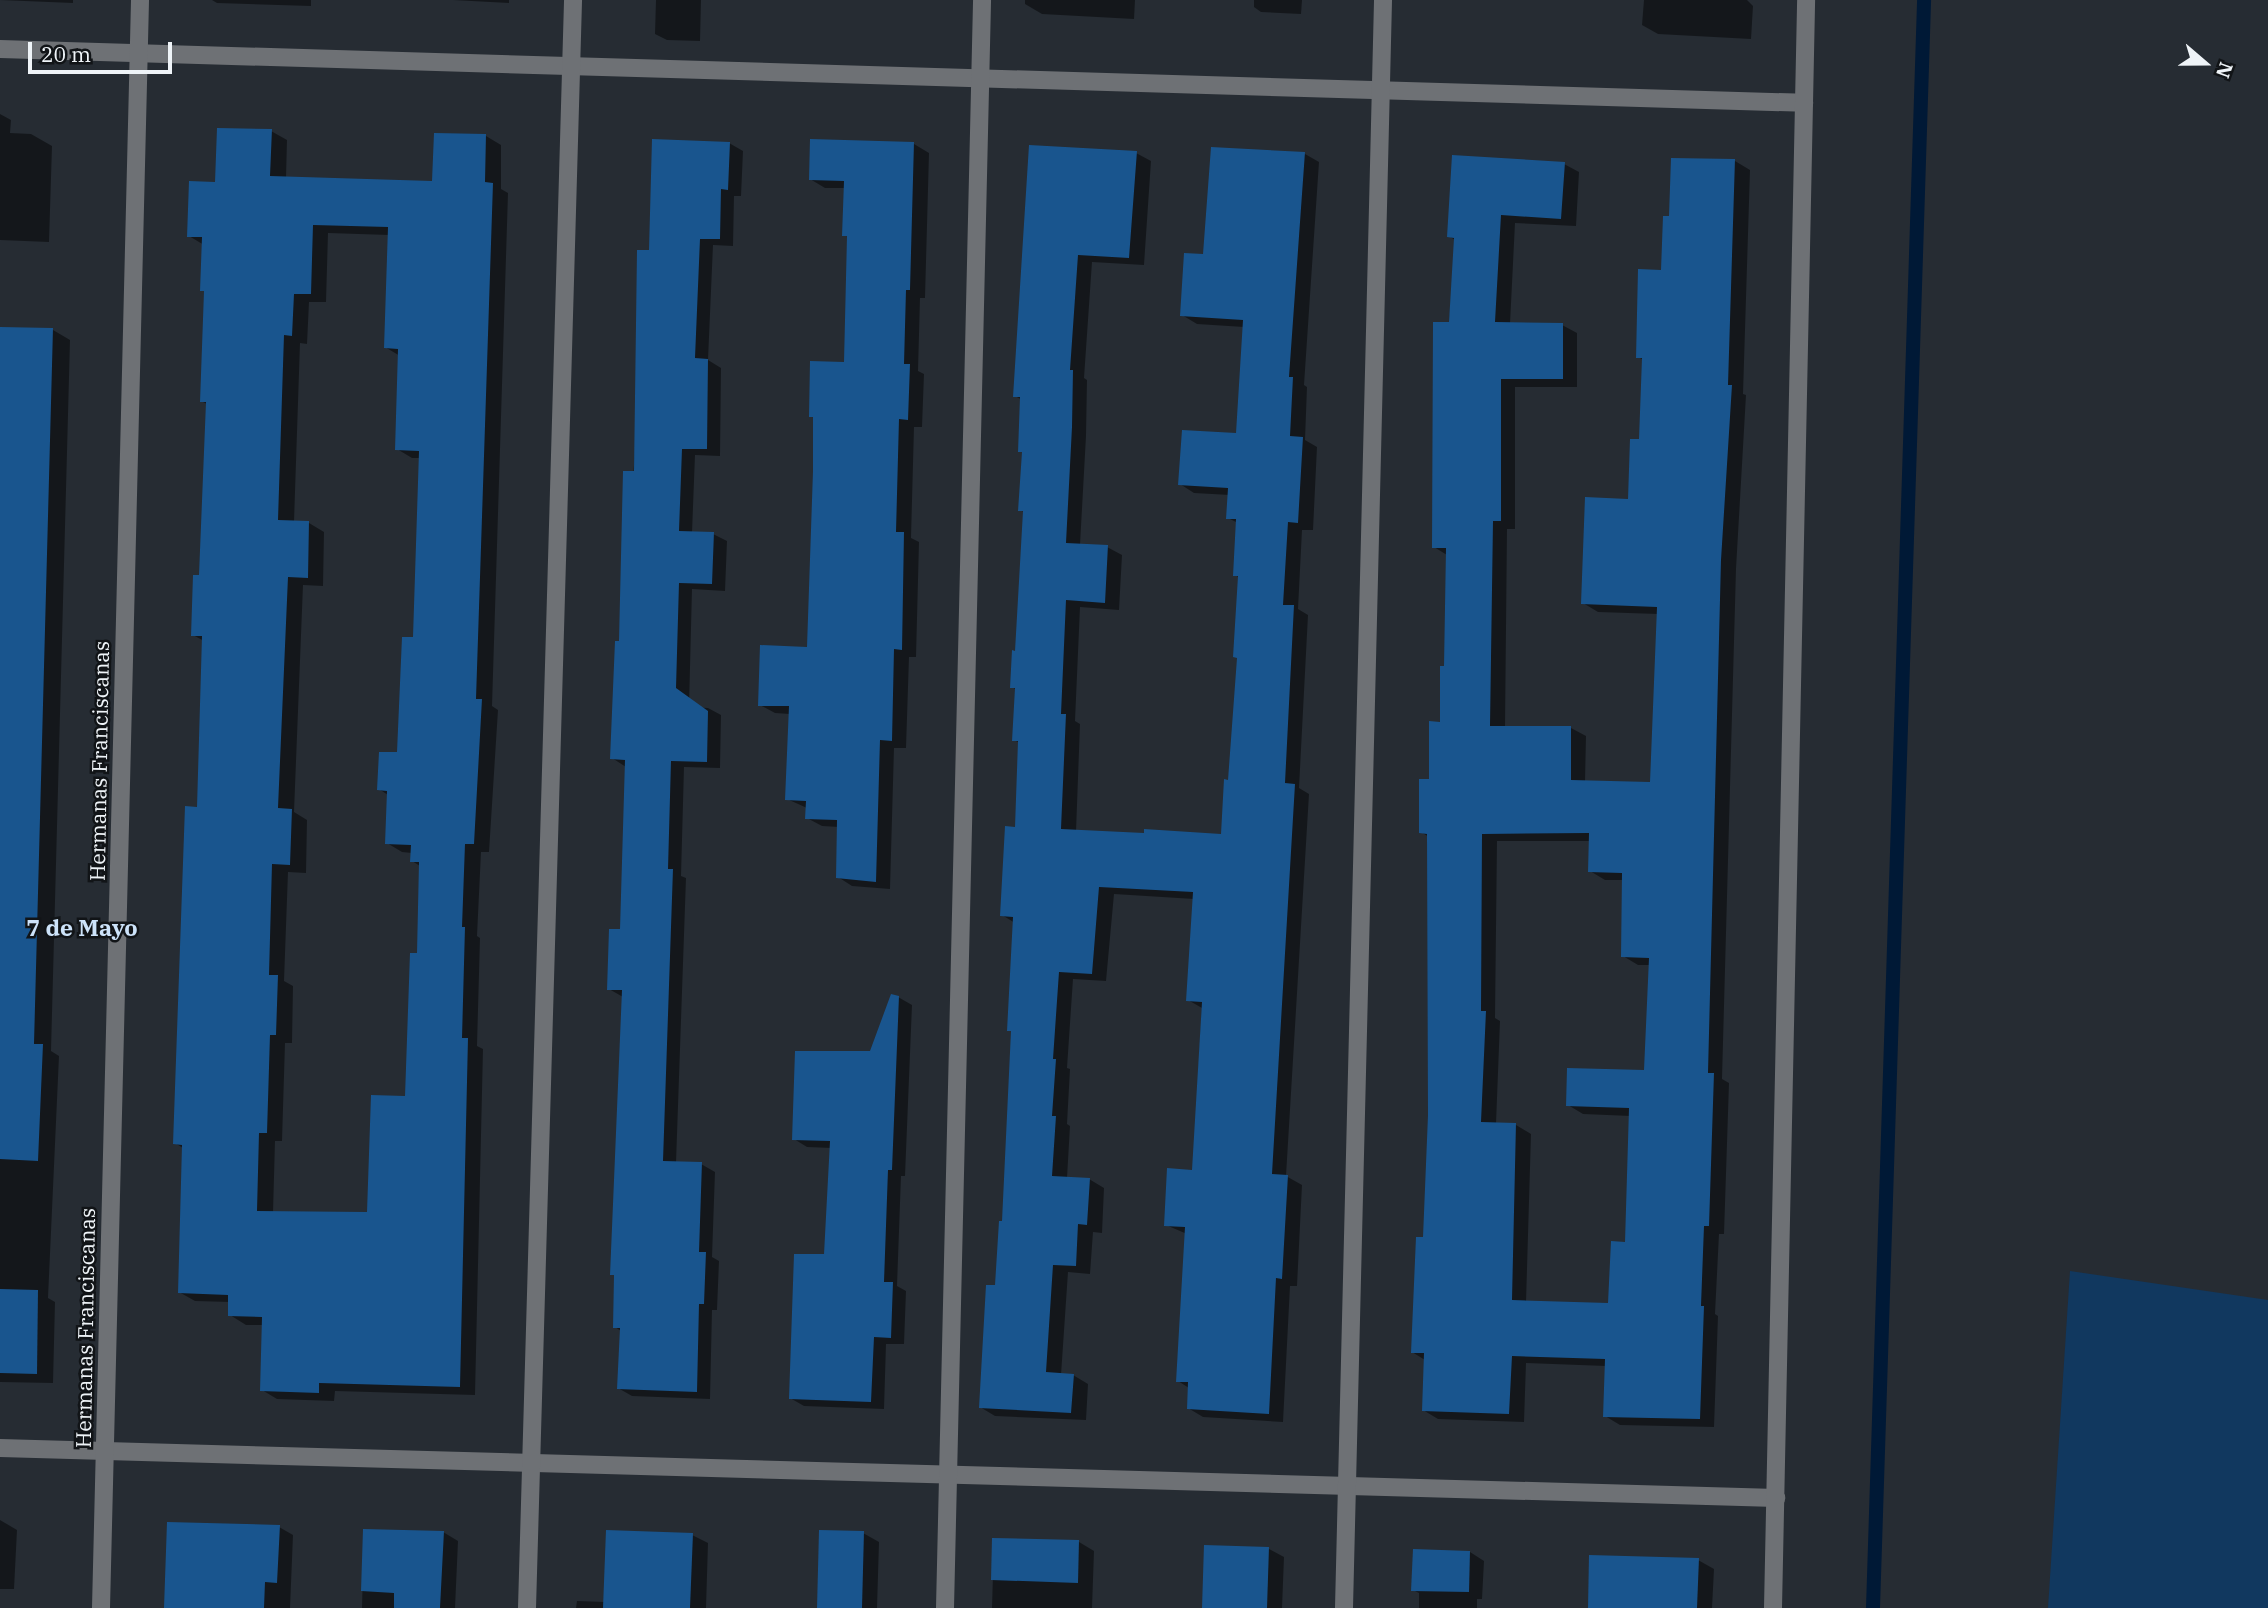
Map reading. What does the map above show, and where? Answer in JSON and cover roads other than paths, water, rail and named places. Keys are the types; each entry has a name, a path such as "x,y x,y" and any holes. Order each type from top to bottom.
{"street":[{"name":"Hermanas Franciscanas","path":"101,1608 139,0"},
{"path":"527,1608 573,0"},
{"path":"944,1608 982,0"},
{"path":"1344,1608 1383,0"},
{"path":"1773,1608 1806,0"},
{"path":"0,49 1804,103"},
{"path":"0,1448 1776,1498"}],"waterway":[{"path":"1873,1608 1924,0"}],"district":[{"name":"7 de Mayo","path":"82,927"}]}
